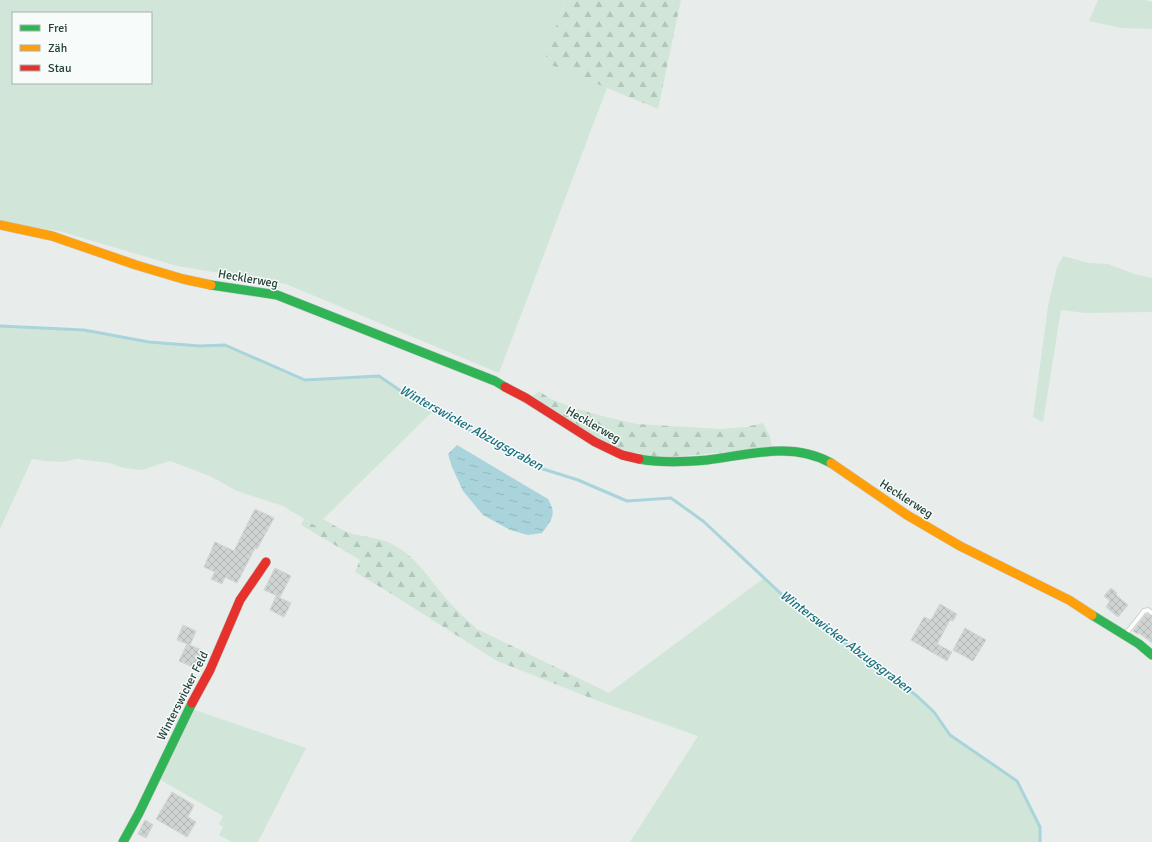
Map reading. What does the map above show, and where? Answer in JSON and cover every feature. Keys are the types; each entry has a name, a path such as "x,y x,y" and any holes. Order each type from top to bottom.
{"street":[{"name":"Hecklerweg","path":"0,225 52,236 136,265 183,279 224,288 277,295 495,381 526,398 595,442 622,456 673,462 706,460 776,450 805,453 822,458 907,515 960,546 1069,600 1125,635 1152,655"},
{"name":"Winterswicker Feld","path":"123,842 139,813 189,708 210,670 240,600 266,562"}],"lane":[{"path":"1125,635 1144,611 1148,610 1152,613"}],"green space":[{"path":"0,0 565,0 544,62 607,88 499,373 286,284 177,266 59,231 0,222"},
{"path":"565,0 681,0 658,109 544,62"},
{"path":"1098,0 1145,0 1152,2 1152,29 1121,28 1089,21"},
{"path":"1063,256 1089,263 1108,264 1134,274 1152,278 1152,312 1085,313 1061,310 1043,422 1033,417 1048,306 1057,267"},
{"path":"0,326 84,330 149,342 200,346 225,345 305,380 379,376 433,411 316,526 283,506 237,491 210,476 170,461 142,470 124,468 109,463 77,459 62,462 32,459 0,529"},
{"path":"539,391 549,398 571,407 637,424 721,429 746,427 763,423 770,436 772,447 659,458 613,448 533,396"},
{"path":"304,519 316,526 323,519 347,532 393,544 418,564 447,599 477,629 609,693 598,701 497,661 355,572 360,560 301,525"},
{"path":"764,578 791,603 917,696 934,712 950,735 1017,781 1040,827 1040,842 630,842 698,736 598,701"},
{"path":"192,709 306,748 258,842 232,842 219,835 223,827 219,824 223,816 159,779"}],"water":[{"path":"457,445 548,499 553,513 551,520 542,533 528,535 510,530 483,515 463,491 452,467 448,454"}],"building":[{"path":"255,509 274,518 257,549 255,548 237,583 225,577 222,584 211,579 215,572 204,567 215,542 234,551"},
{"path":"275,568 291,576 280,597 264,590"},
{"path":"1111,588 1117,593 1116,595 1128,605 1118,617 1106,607 1110,601 1104,596"},
{"path":"276,596 291,603 284,617 270,610"},
{"path":"940,604 957,614 953,621 950,620 937,644 952,652 947,661 911,640 924,617 931,620"},
{"path":"1146,614 1152,616 1152,643 1139,633 1138,634 1133,631"},
{"path":"183,625 196,631 190,645 177,640"},
{"path":"965,628 986,640 973,661 953,650"},
{"path":"187,644 202,650 195,668 179,661"},
{"path":"172,792 194,805 188,817 196,822 187,837 156,819"},
{"path":"145,820 153,825 146,838 138,834"}],"waterway":[{"name":"Winterswicker Abzugsgraben","path":"0,326 84,330 149,342 200,346 225,345 305,380 379,376 417,402 540,468 578,480 627,501 671,498 703,521 791,603 917,696 934,712 950,735 1017,781 1040,827 1040,842"}],"traffic: fast":[{"path":"211,285 277,295 495,381 505,387"},
{"path":"639,459 664,462 690,461 770,451 785,451 816,456 831,463"},
{"path":"1092,615 1139,644 1152,655"},
{"path":"123,842 139,813 192,703"}],"traffic: slow":[{"path":"0,225 52,236 136,265 183,279 211,285"},
{"path":"831,463 907,515 960,546 1069,600 1092,615"}],"traffic: jam":[{"path":"505,387 526,398 595,442 622,455 639,459"},
{"path":"192,703 210,670 240,600 266,562"}]}
